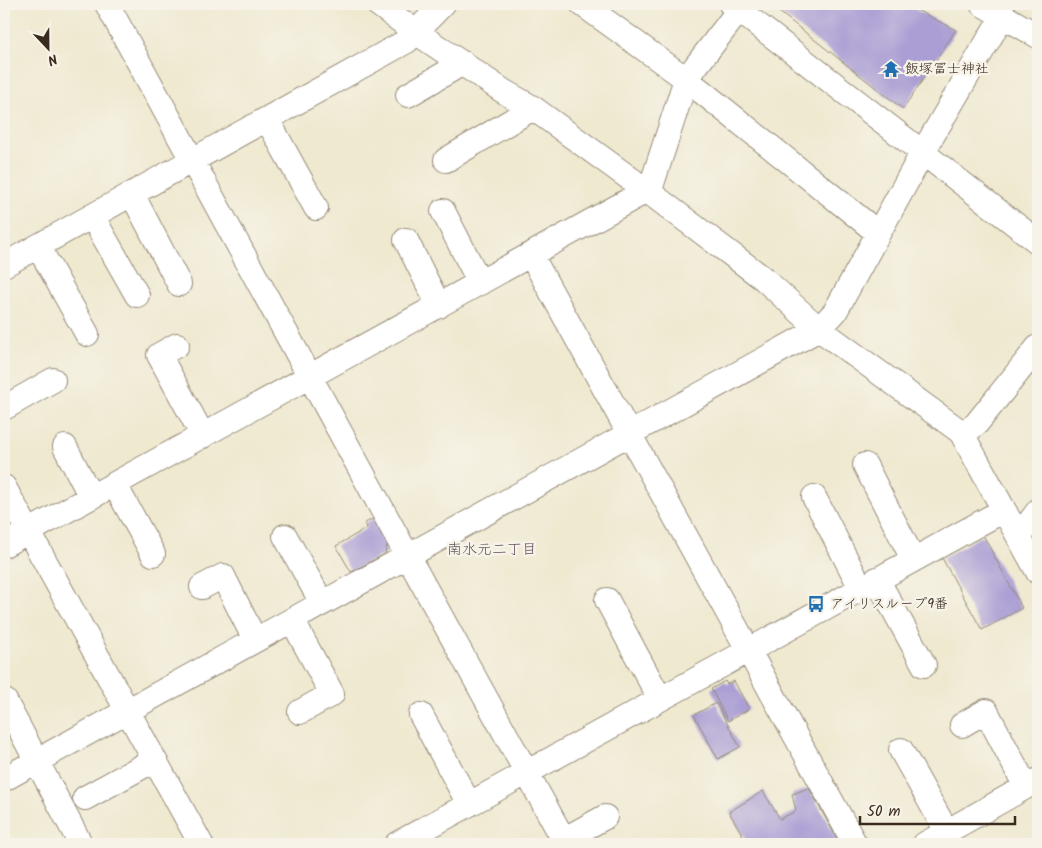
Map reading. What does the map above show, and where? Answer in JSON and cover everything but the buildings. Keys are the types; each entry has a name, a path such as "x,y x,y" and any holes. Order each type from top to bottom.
{"street":[{"path":"107,4 565,842 605,817"},
{"path":"378,4 417,33 503,91 533,108 648,192 764,279 819,329 963,435 1038,572"},
{"path":"4,265 407,41 417,33 443,4"},
{"path":"582,4 686,79 878,233"},
{"path":"982,4 1038,36"},
{"path":"4,545 648,192 686,79 736,7 1038,242"},
{"path":"4,780 819,329 835,312 922,152 1003,15"},
{"path":"408,95 463,63"},
{"path":"446,160 533,108"},
{"path":"267,119 316,208"},
{"path":"132,194 179,284"},
{"path":"443,212 480,283"},
{"path":"92,216 137,295"},
{"path":"406,240 439,306"},
{"path":"38,246 87,334"},
{"path":"532,255 855,844"},
{"path":"178,346 159,355 203,436"},
{"path":"963,435 977,423 1038,347"},
{"path":"4,408 53,380"},
{"path":"65,447 91,497"},
{"path":"865,465 913,559"},
{"path":"115,485 152,554"},
{"path":"4,487 201,844"},
{"path":"814,496 869,584 924,665"},
{"path":"397,844 433,836 469,804 1004,510"},
{"path":"1019,536 1038,511"},
{"path":"285,536 322,603"},
{"path":"202,588 223,576 255,640"},
{"path":"607,600 660,699"},
{"path":"292,620 332,694 300,712"},
{"path":"5,701 79,841"},
{"path":"925,844 1032,784 986,712 962,725"},
{"path":"421,716 469,804"},
{"path":"901,750 947,832"},
{"path":"85,798 154,760"}],"place":[{"name":"飯塚冨士神社","path":"891,69"},
{"name":"アイリスループ9番","path":"816,604"}],"district":[{"name":"南水元二丁目","path":"492,550"}]}
